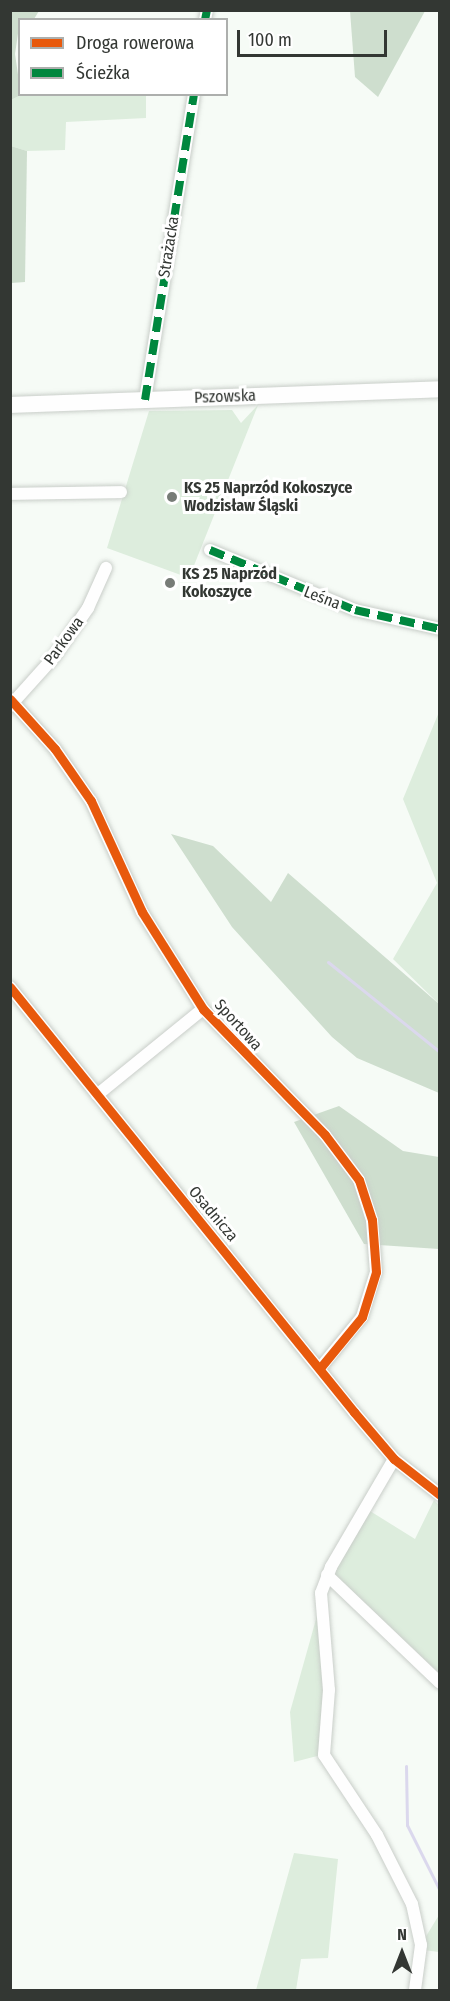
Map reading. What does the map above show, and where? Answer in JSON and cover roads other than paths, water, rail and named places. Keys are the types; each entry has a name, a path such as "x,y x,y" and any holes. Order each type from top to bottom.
{"main road":[{"name":"Pszowska","path":"10,405 440,389"}],"street":[{"name":"Strażacka","path":"145,400 194,96"},
{"path":"10,494 121,492"},
{"name":"Leśna","path":"210,550 355,610 440,629"},
{"name":"Parkowa","path":"12,702 74,628 106,568"},
{"name":"Sportowa","path":"12,702 91,801 142,912 203,1009 325,1135 359,1180 372,1220 376,1272 362,1317 321,1367"},
{"name":"Osadnicza","path":"10,987 394,1459 440,1495"},
{"path":"97,1095 203,1009"},
{"path":"394,1459 327,1575 321,1593 329,1690 324,1755 377,1835 412,1904 421,1945 415,1990"},
{"path":"327,1575 440,1683"}],"waterway":[{"path":"328,962 440,1052"},
{"path":"406,1766 407,1825 440,1891"}],"place":[{"name":"KS 25 Naprzód Kokoszyce Wodzisław Śląski","path":"172,497"},
{"name":"KS 25 Naprzód Kokoszyce","path":"170,583"}]}
